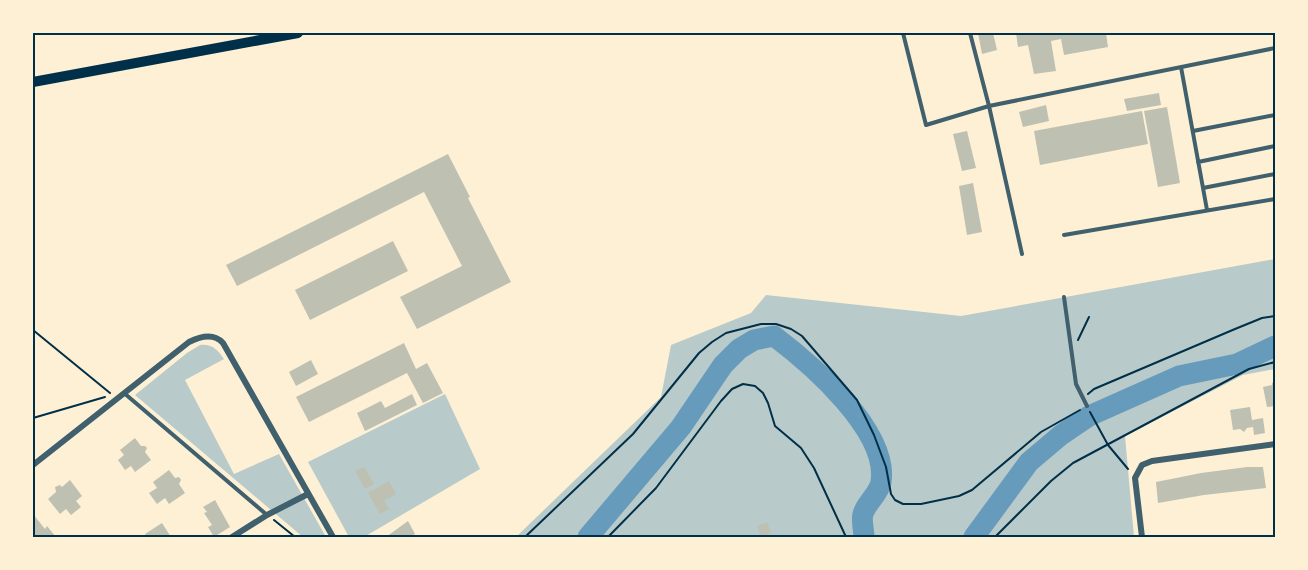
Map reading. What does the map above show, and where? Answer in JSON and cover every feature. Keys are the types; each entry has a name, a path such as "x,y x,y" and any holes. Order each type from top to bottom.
{"main road":[{"path":"33,82 298,33"}],"street":[{"path":"33,465 194,339 212,336 224,343 333,537"},
{"path":"1142,537 1135,478 1142,465 1152,461 1275,444"},
{"path":"232,537 267,515 308,494"}],"lane":[{"path":"903,33 926,125 989,106 1275,48"},
{"path":"970,33 1022,254"},
{"path":"1181,67 1207,210"},
{"path":"1193,132 1275,115"},
{"path":"1198,162 1275,146"},
{"path":"1203,188 1275,174"},
{"path":"1064,235 1275,199"},
{"path":"1064,297 1076,384 1088,406"},
{"path":"124,393 267,515"}],"path":[{"path":"1071,360 1089,316"},
{"path":"1084,398 1094,389 1105,384 1234,329 1262,318 1275,316"},
{"path":"525,537 633,434 699,353 726,333 761,324 776,324 791,328 802,336 857,400 886,466 891,494 895,500 903,504 940,501 972,490 1041,432 1088,406 1108,445 1135,478"},
{"path":"33,330 116,399"},
{"path":"995,537 1072,463 1250,369 1275,362"},
{"path":"608,537 656,488 721,401 732,389 743,384 755,386 763,393 775,426 801,448 814,468 846,537"},
{"path":"33,418 102,396 116,399"},
{"path":"267,515 295,537"}],"shaded area":[{"path":"1275,259 1275,369 1243,375 1125,436 1134,537 516,537 661,397 671,345 751,313 766,295 961,316"},
{"path":"200,345 214,348 224,359 185,380 234,474 279,454 326,537 303,537 135,395"},
{"path":"445,394 480,469 364,537 349,537 308,462"}],"building":[{"path":"978,33 993,33 997,50 982,54"},
{"path":"1016,33 1106,33 1108,47 1064,55 1061,39 1051,41 1056,71 1034,74 1028,45 1018,47"},
{"path":"1159,93 1161,105 1127,111 1124,99"},
{"path":"1046,105 1049,121 1023,127 1019,112"},
{"path":"1167,107 1180,183 1158,187 1144,111"},
{"path":"1142,111 1148,144 1040,165 1034,131"},
{"path":"967,131 976,168 962,171 953,134"},
{"path":"448,154 511,282 417,329 400,297 462,266 424,192 237,286 226,265"},
{"path":"973,183 982,232 967,235 959,186"},
{"path":"393,241 408,271 310,320 295,290"},
{"path":"404,343 416,369 427,363 443,393 423,403 407,373 309,422 296,397"},
{"path":"311,360 318,374 296,386 289,372"},
{"path":"1275,382 1275,406 1267,407 1263,387"},
{"path":"412,394 417,405 365,431 357,413 381,401 385,408"},
{"path":"1250,407 1252,420 1263,418 1265,433 1254,435 1253,427 1247,428 1244,432 1240,429 1233,430 1230,410"},
{"path":"135,438 141,446 147,448 145,452 151,460 135,472 131,466 125,470 118,460 124,455 120,450"},
{"path":"364,467 374,484 365,489 355,471"},
{"path":"1247,467 1263,467 1266,488 1158,503 1156,482"},
{"path":"169,470 175,478 179,477 181,480 179,484 185,493 169,504 165,498 157,504 149,493 157,488 153,482"},
{"path":"70,480 82,496 76,501 81,507 71,515 66,509 60,514 48,499 56,492 55,487 60,485 62,487"},
{"path":"389,481 396,494 384,501 389,509 380,514 368,493"},
{"path":"215,500 230,527 214,537 208,527 212,525 203,507"},
{"path":"33,514 45,529 47,526 56,537 33,537"},
{"path":"408,521 415,534 410,537 386,537"},
{"path":"767,522 771,533 761,537 757,526"},
{"path":"162,523 171,537 146,537 145,534"}],"waterway":[{"path":"588,537 681,427 723,365 739,349 754,340 774,336 807,363 844,400 873,442 880,462 881,482 863,514 864,537"},
{"path":"974,537 1029,462 1061,435 1089,416 1179,376 1237,364 1275,346"}]}
